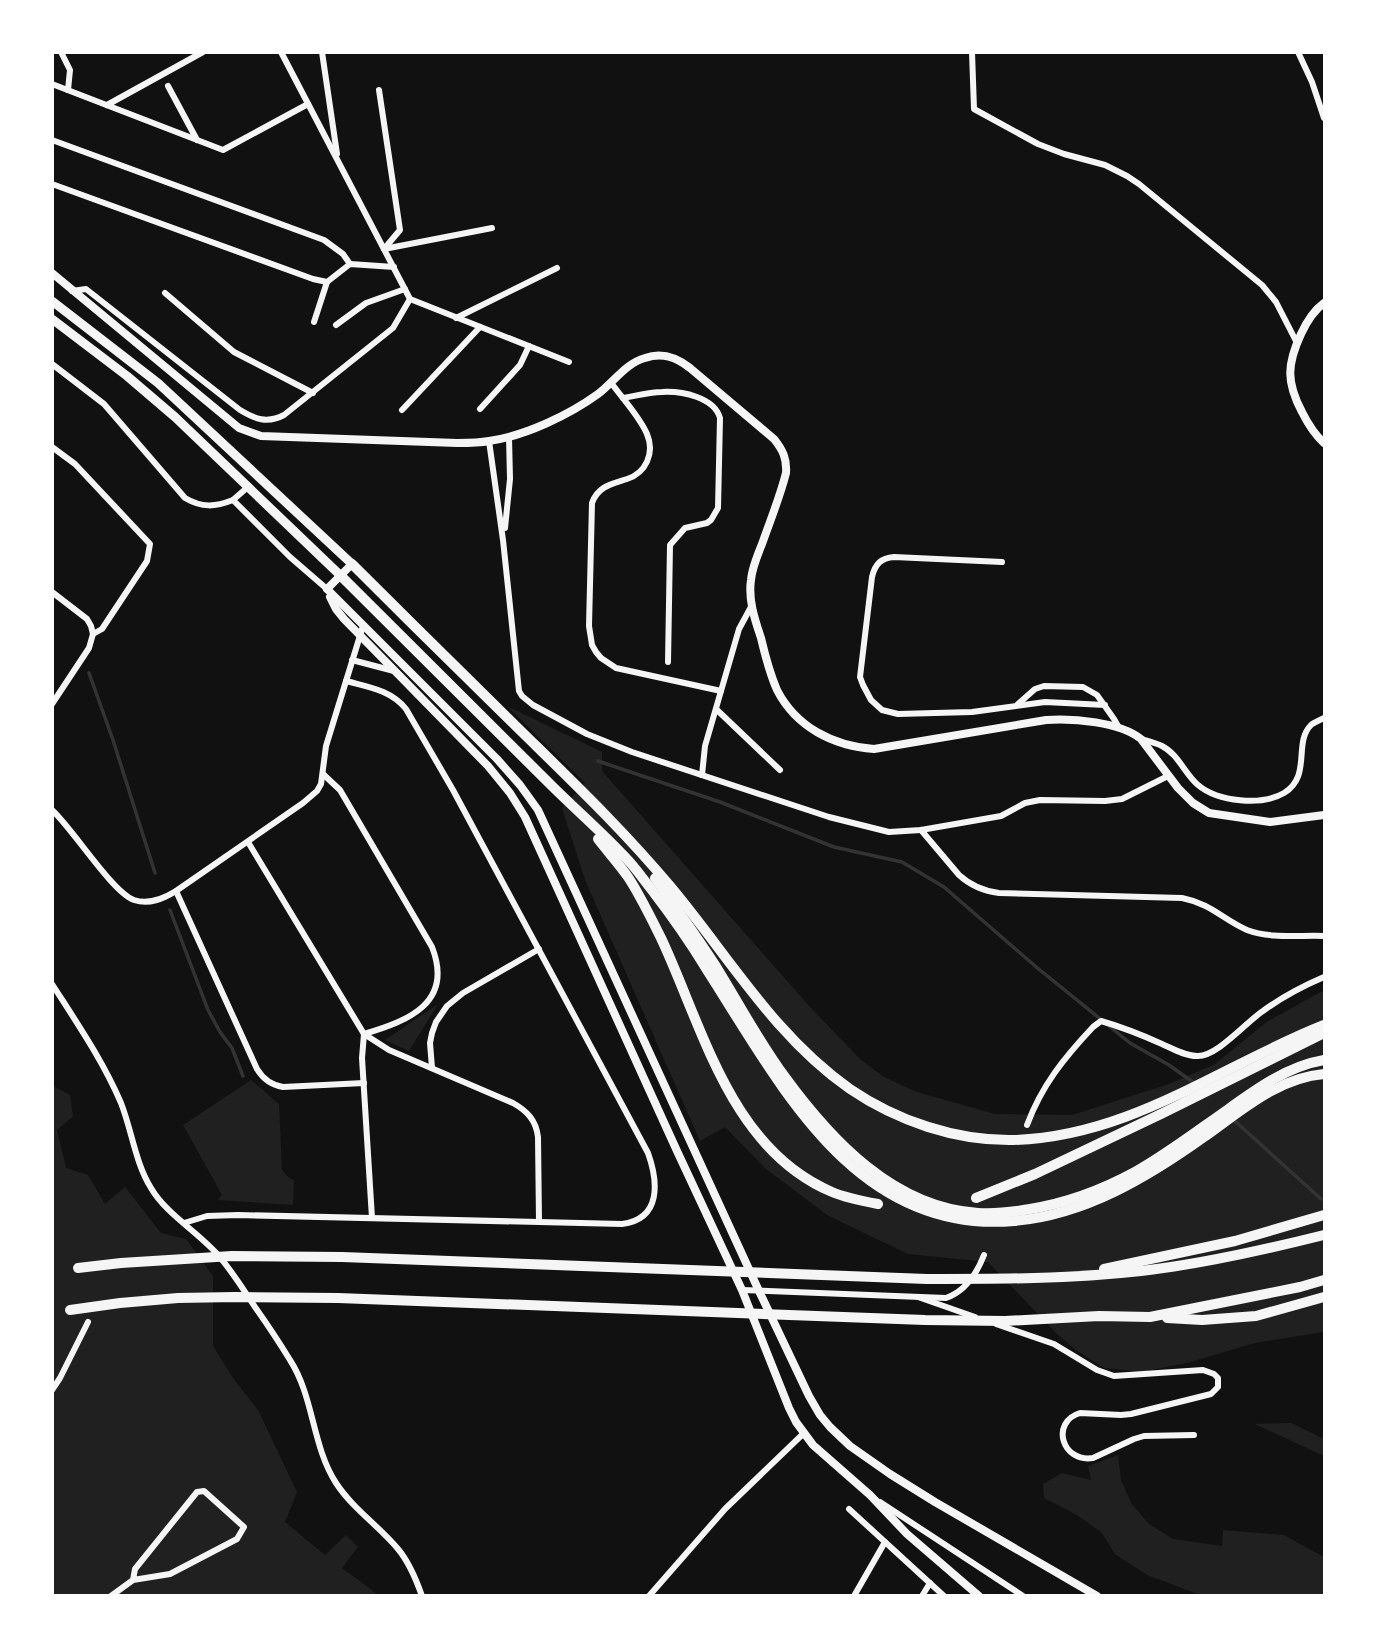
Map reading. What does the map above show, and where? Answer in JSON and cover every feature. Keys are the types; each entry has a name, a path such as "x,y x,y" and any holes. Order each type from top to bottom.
{"highway":[{"path":"352,565 588,797 632,844 670,887 749,990 810,1057 850,1089 905,1118 967,1136 1013,1140 1095,1128 1156,1105 1325,1026"},
{"path":"341,576 627,859 707,970 777,1081 819,1134 842,1158 896,1197 925,1210 976,1222 1016,1221 1056,1214 1134,1183 1269,1092 1297,1079 1325,1073"},
{"path":"575,809 629,878 661,938 717,1069 748,1121 785,1162 812,1182 844,1196 878,1204"},
{"path":"632,844 691,929 784,1076 812,1112 849,1152 876,1173 902,1190 942,1206 977,1213 1013,1212 1054,1205 1091,1192 1148,1165 1265,1084 1308,1063 1325,1060"},
{"path":"976,1198 1035,1174 1325,1033"},
{"path":"1074,1276 1235,1241 1325,1215"},
{"path":"78,1268 232,1256 342,1257 927,1279 1002,1279 1141,1272 1221,1259 1325,1235"},
{"path":"1150,1317 1289,1290 1325,1280"},
{"path":"69,1310 155,1300 234,1297 338,1298 925,1320 1005,1321 1100,1316 1202,1320 1256,1316 1325,1297"}],"main road":[{"path":"55,302 158,383 352,565"},
{"path":"52,319 149,394 341,576"}],"street":[{"path":"61,52 70,70 68,90"},
{"path":"107,105 204,52"},
{"path":"281,52 410,299 569,362"},
{"path":"321,52 337,159"},
{"path":"972,52 974,109 1038,144 1105,165 1139,184 1262,285 1276,302 1297,344"},
{"path":"1298,52 1325,118"},
{"path":"52,84 223,150 308,104"},
{"path":"169,86 197,140"},
{"path":"379,90 400,230 384,249"},
{"path":"52,140 324,240 343,254 351,264"},
{"path":"52,184 327,282"},
{"path":"384,249 492,228"},
{"path":"314,322 327,282 351,264 394,267"},
{"path":"456,318 557,268"},
{"path":"52,273 239,428 269,437 489,442 549,421 583,404 612,384 632,363 640,359 659,355 676,358 774,439 784,452 786,473 753,569 750,585 752,605 777,690 796,716 813,730 833,741 873,750 1057,719 1118,726 1142,739 1168,776 1193,803 1209,813 1270,822 1325,815"},
{"path":"72,291 86,289 230,403 255,418 268,421 280,418 393,328 410,299"},
{"path":"336,325 366,303 405,289"},
{"path":"165,293 234,352 313,393"},
{"path":"1325,303 1307,321 1289,371 1292,391 1313,432 1325,443"},
{"path":"402,410 480,327"},
{"path":"480,408 520,365 529,346"},
{"path":"52,364 104,404 185,498 202,506 212,506 233,500 249,486"},
{"path":"612,384 650,444 643,470 637,475 603,487 594,496 589,626 592,645 601,658 616,667 721,691"},
{"path":"623,398 660,392 687,395 711,404 719,412 718,508 711,520 685,528 670,545 668,662"},
{"path":"503,540 510,479 509,437"},
{"path":"489,442 503,540 518,685 522,696 533,705 587,734 632,752 829,817 898,832 1001,816 1025,803 1040,800 1122,799 1168,776"},
{"path":"52,447 75,464 150,544 147,561 102,629 93,634"},
{"path":"233,500 497,759 538,810 759,1292 814,1406 830,1427 850,1446 935,1502 1097,1595"},
{"path":"1002,562 894,556 882,559 874,569 872,577 860,677 871,700 882,710 898,714 958,713 1045,702 1105,705"},
{"path":"327,590 352,565"},
{"path":"327,590 336,609 500,780 525,817 742,1290 789,1408 804,1433 907,1534 979,1595"},
{"path":"52,592 87,619 93,634 89,648 52,704"},
{"path":"702,775 705,746 739,629 752,605"},
{"path":"52,810 126,896 134,900 152,901 176,891 311,797 321,784 323,757 363,626"},
{"path":"352,660 397,672"},
{"path":"184,1223 207,1216 238,1215 630,1223 638,1220 649,1208 655,1194 654,1174 648,1153 453,789 406,709 389,693 346,681"},
{"path":"1017,705 1035,689 1044,686 1083,687 1097,695 1118,726"},
{"path":"716,709 780,770"},
{"path":"1142,739 1163,746 1194,782 1207,791 1244,800 1262,800 1284,793 1295,782 1301,767 1303,741 1308,729 1325,718"},
{"path":"323,774 340,790 435,955 436,984 427,1004 381,1029 364,1034"},
{"path":"922,830 959,875 983,890 1182,898 1203,903 1252,932 1325,936"},
{"path":"248,842 364,1034 389,1050 513,1103 531,1116 538,1137 540,1222"},
{"path":"176,891 257,1069 265,1080 283,1087 364,1083"},
{"path":"432,1068 432,1033 447,1006 463,993 539,949"},
{"path":"1027,1125 1054,1072 1101,1021 1120,1026 1186,1054 1202,1056 1215,1051 1250,1020 1277,1001 1325,977"},
{"path":"52,984 113,1085 150,1187 169,1210 210,1247 230,1270 290,1358 332,1476 343,1492 400,1551 422,1595"},
{"path":"364,1034 362,1058 372,1218"},
{"path":"742,1290 946,1298 962,1289 975,1274 985,1255"},
{"path":"918,1297 1054,1345 1105,1374 1125,1376 1203,1370 1218,1378 1218,1387 1211,1394 1131,1414 1074,1415 1066,1424 1062,1437 1073,1455 1093,1458 1144,1436 1194,1435"},
{"path":"52,1390 61,1378 88,1322"},
{"path":"649,1595 725,1509 804,1433"},
{"path":"111,1595 133,1580 170,1574 237,1539 244,1527 204,1491 197,1492 135,1569 133,1580"},
{"path":"870,1495 1023,1595"},
{"path":"849,1509 944,1595"},
{"path":"854,1595 885,1542"},
{"path":"922,1595 930,1583"}],"shaded area":[{"path":"507,706 602,752 602,771 810,1007 861,1060 884,1077 917,1092 995,1114 1072,1115 1169,1084 1215,1064 1268,1021 1324,990 1324,1332 1255,1343 1191,1362 1142,1372 1104,1368 1057,1334 988,1262 908,1254 827,1215 766,1169 725,1127 700,1141 585,880 562,808 585,783"},
{"path":"438,1004 409,1051 385,1040"},
{"path":"251,1080 279,1104 282,1170 294,1180 293,1205 218,1200 222,1195 183,1125"},
{"path":"52,1083 70,1095 73,1116 57,1130 66,1168 88,1175 105,1204 125,1187 161,1233 186,1239 213,1276 213,1346 258,1410 297,1492 285,1522 325,1555 346,1535 358,1547 342,1568 377,1595 53,1595"},
{"path":"1291,1423 1324,1439 1324,1456 1255,1424"},
{"path":"1118,1455 1121,1480 1131,1503 1149,1524 1173,1539 1222,1546 1223,1530 1284,1535 1324,1557 1324,1595 1200,1595 1147,1575 1115,1554 1102,1533 1077,1515 1044,1498 1043,1484 1062,1473 1091,1480 1088,1466"}],"waterway":[{"path":"89,673 155,873"},
{"path":"598,761 720,802 834,847 902,862 944,887 1130,1043 1194,1083"},
{"path":"170,910 208,1010 232,1048 243,1076"},
{"path":"1236,1122 1321,1199"}]}
